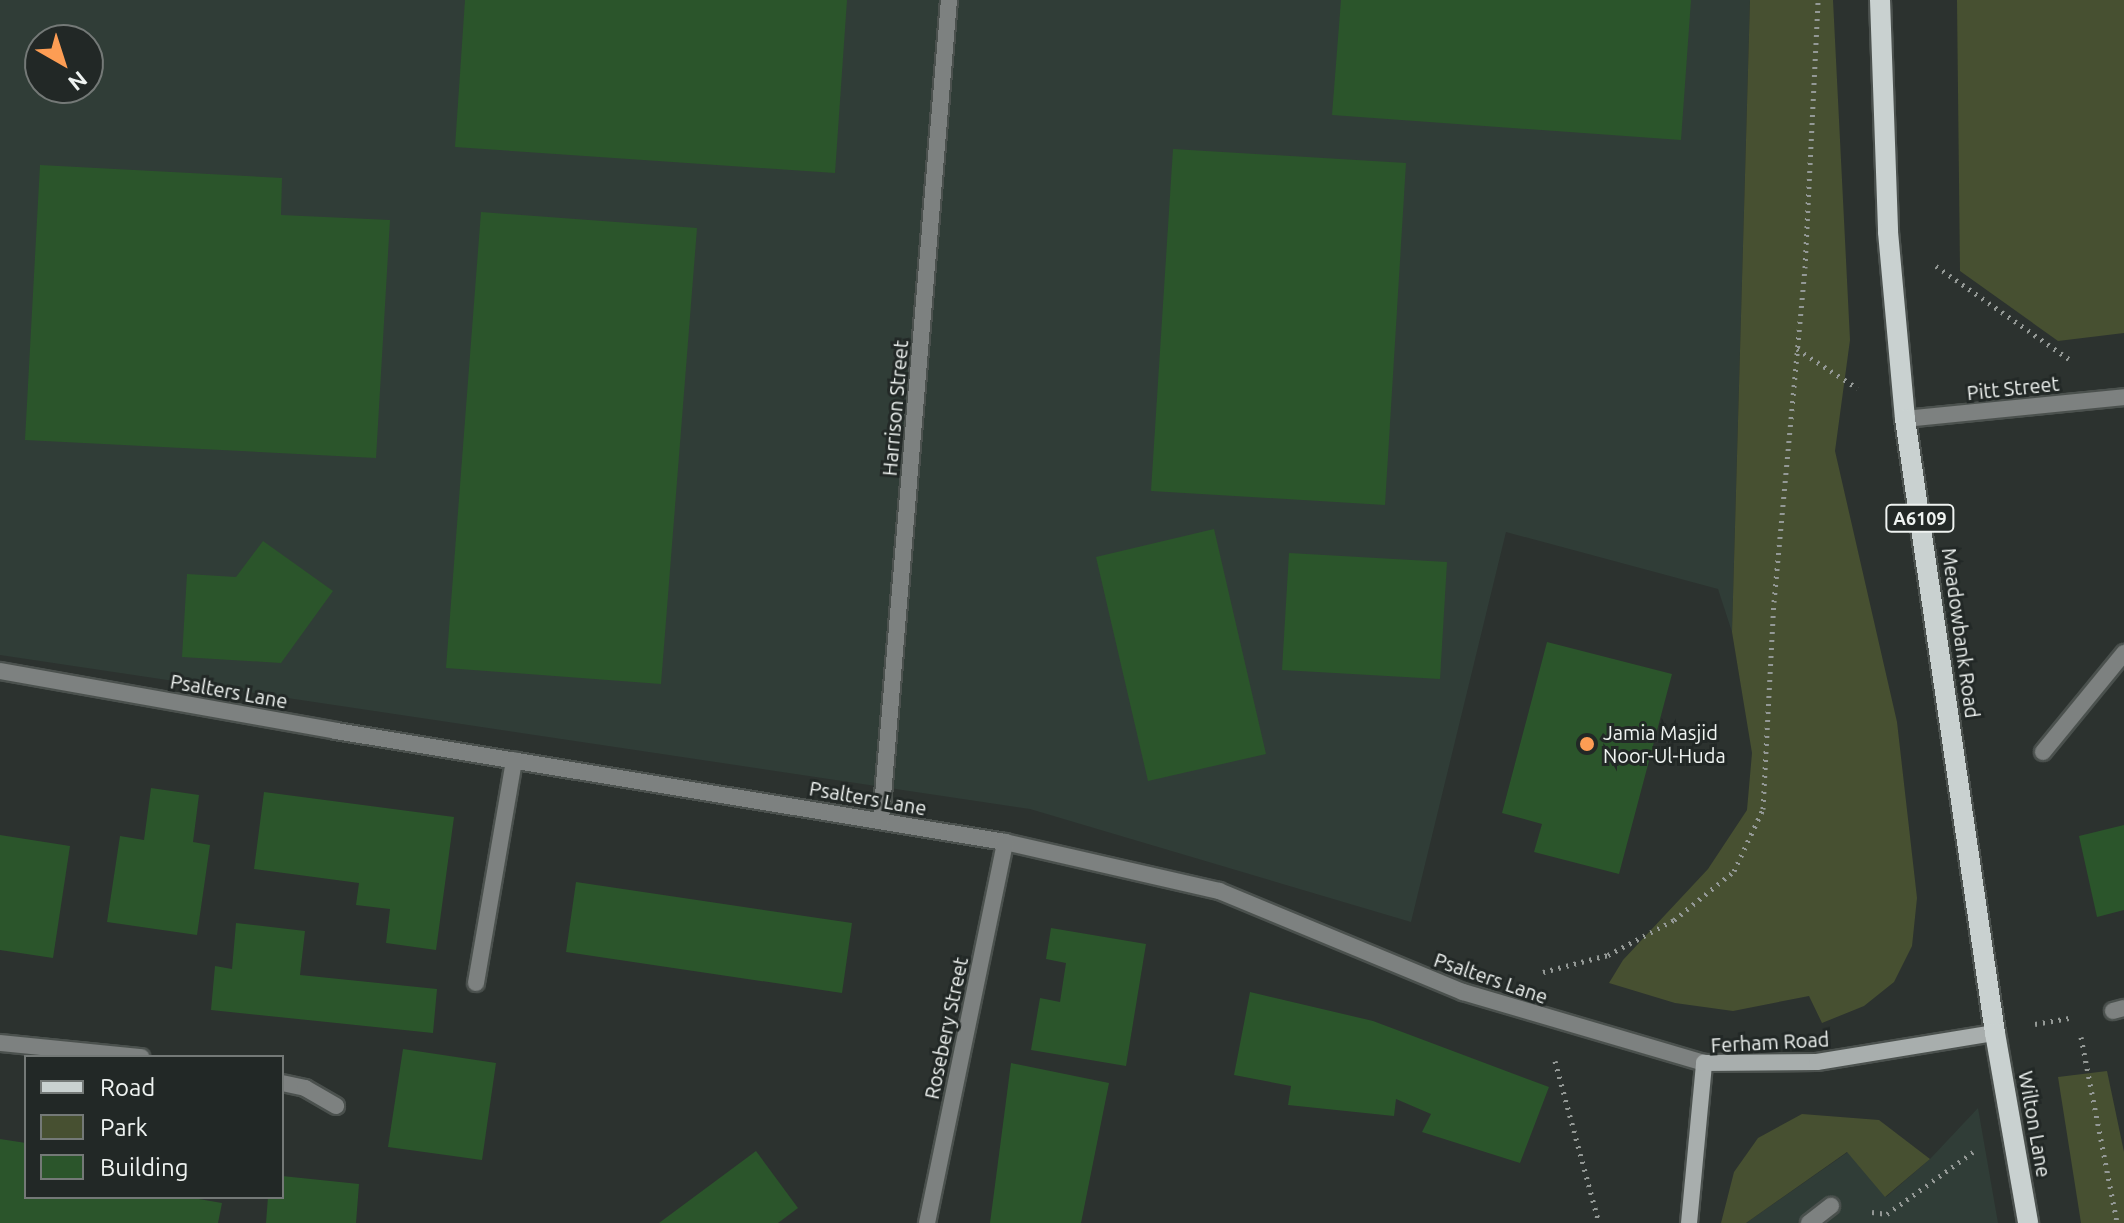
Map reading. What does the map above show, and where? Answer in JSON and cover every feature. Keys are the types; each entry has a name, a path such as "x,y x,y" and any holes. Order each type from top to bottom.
{"main road":[{"name":"Meadowbank Road","path":"1880,0 1888,232 1905,419 1995,1033"},
{"name":"Wilton Lane","path":"1995,1033 2028,1223"}],"street":[{"name":"Harrison Street","path":"881,820 949,0"},
{"name":"Pitt Street","path":"1905,419 2123,397"},
{"path":"2043,752 2124,653"},
{"name":"Psalters Lane","path":"0,671 1005,842 1219,891 1463,992 1704,1063"},
{"path":"476,983 514,760"},
{"name":"Rosebery Street","path":"927,1223 1005,842"},
{"name":"Ferham Road","path":"1689,1223 1704,1063 1817,1062 1995,1033"},
{"path":"0,1043 121,1055"},
{"path":"284,1083 305,1088 336,1106"},
{"path":"1809,1223 1831,1206"}],"path":[{"path":"1463,992 1608,955 1674,920 1734,871 1763,809 1774,602 1797,349 1818,0"},
{"path":"1888,232 2123,397"},
{"path":"1797,349 1905,419"},
{"path":"1995,1033 2077,1016 2117,1223"},
{"path":"1543,1018 1599,1223"},
{"path":"1831,1206 1887,1214 2011,1125"}],"shaded area":[{"path":"0,0 1750,0 1732,632 1718,589 1506,532 1411,922 1030,809 0,655"},
{"path":"1978,1108 1998,1223 1746,1223 1848,1152 1886,1197 1930,1159"}],"green space":[{"path":"1750,0 1833,0 1850,340 1835,451 1897,722 1917,898 1912,946 1894,982 1864,1006 1822,1023 1809,996 1733,1011 1675,1003 1609,983 1623,960 1708,869 1747,810 1752,753 1732,632"},
{"path":"1957,0 2124,0 2124,333 2058,341 1960,271"},
{"path":"2107,1071 2124,1152 2124,1223 2081,1223 2058,1077"},
{"path":"1802,1114 1879,1120 1930,1159 1885,1197 1847,1152 1746,1223 1721,1223 1734,1172 1758,1138"}],"building":[{"path":"465,0 847,0 835,173 455,147"},
{"path":"1341,0 1691,0 1681,140 1332,115"},
{"path":"1173,149 1406,163 1385,505 1151,491"},
{"path":"40,165 282,178 281,215 390,220 376,458 25,440"},
{"path":"481,212 697,228 661,684 446,668"},
{"path":"1214,529 1266,754 1148,781 1096,557"},
{"path":"263,541 333,591 281,663 182,657 187,574 236,577"},
{"path":"1289,553 1447,562 1440,679 1282,670"},
{"name":"Jamia Masjid Noor-Ul-Huda","path":"1547,642 1672,674 1619,874 1534,852 1542,824 1502,813"},
{"path":"151,788 199,795 193,842 210,845 197,935 107,922 120,836 144,840"},
{"path":"264,792 454,817 436,950 386,943 390,909 356,905 359,883 254,869"},
{"path":"2124,825 2124,910 2097,917 2079,836"},
{"path":"0,835 70,846 53,958 0,950"},
{"path":"576,882 852,923 842,993 566,952"},
{"path":"236,923 305,931 300,975 437,989 433,1033 211,1010 215,966 232,969"},
{"path":"1051,928 1146,944 1126,1066 1031,1050 1040,998 1060,1002 1066,963 1046,959"},
{"path":"1250,992 1373,1021 1549,1087 1520,1163 1422,1132 1431,1114 1396,1099 1394,1116 1288,1105 1291,1086 1234,1075"},
{"path":"403,1049 496,1063 482,1160 388,1147"},
{"path":"1011,1063 1109,1083 1081,1223 990,1223"},
{"path":"0,1139 24,1143 24,1199 199,1199 222,1203 218,1223 0,1223"},
{"path":"756,1151 798,1208 778,1223 659,1223"},
{"path":"284,1176 359,1184 356,1223 266,1223 268,1199 284,1199"}],"place":[{"name":"Jamia Masjid Noor-Ul-Huda","path":"1587,744"}]}
